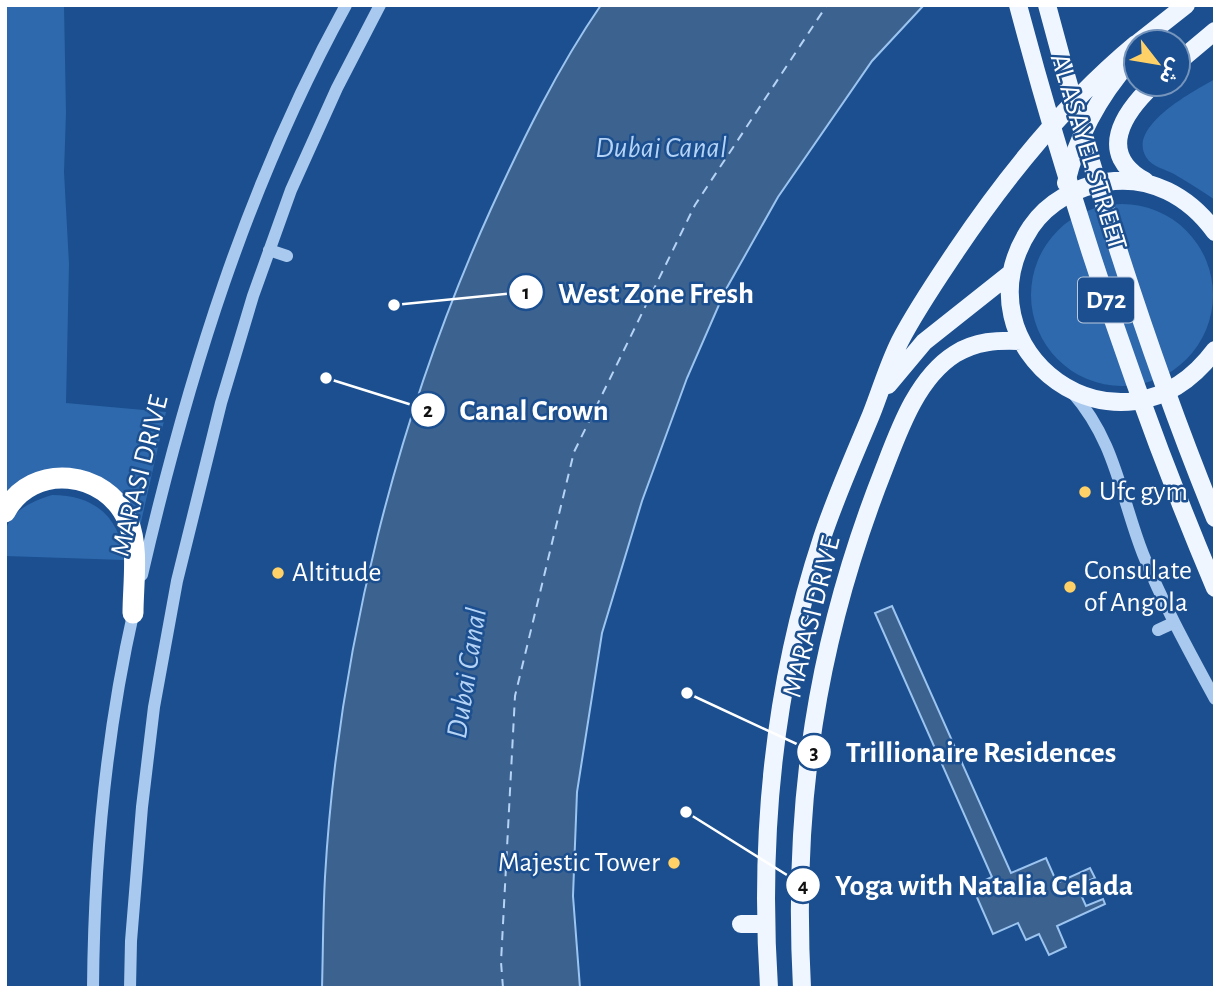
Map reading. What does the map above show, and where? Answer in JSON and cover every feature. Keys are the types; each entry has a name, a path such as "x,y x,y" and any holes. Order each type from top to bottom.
{"highway":[{"path":"5,512 20,494 34,484 51,478 81,479 104,490 121,509 132,533 133,613"}],"main road":[{"name":"AL ASAYEL STREET","path":"1018,5 1054,137 1103,293 1156,441 1215,589"},
{"name":"AL ASAYEL STREET","path":"1047,5 1113,236 1172,408 1215,518"},
{"path":"1162,28 1182,9"},
{"path":"1157,28 1182,9"},
{"path":"1192,50 1215,31"},
{"path":"872,412 889,364 912,318 982,214 1051,126 1122,57"},
{"path":"1062,197 1070,167 1093,111 1122,71"},
{"path":"1141,98 1133,106 1119,132 1118,148 1124,163 1134,175 1188,202 1215,232"},
{"path":"1148,183 1119,180 1090,185 1062,197 1038,217 1021,243 1011,273 1011,308 1021,341 1042,371 1072,392 1098,400 1126,402 1154,398 1179,386 1201,368 1215,350"},
{"path":"872,412 895,375 924,342 1011,273"},
{"name":"MARASI DRIVE","path":"802,988 799,897 804,789 810,739 827,651 858,540 899,431 916,398 939,368 953,355 969,346 986,341 1021,341"},
{"name":"MARASI DRIVE","path":"769,988 766,924 769,805 788,670 822,539 849,464 872,412"},
{"path":"741,924 766,924"}],"street":[{"name":"MARASI DRIVE","path":"93,988 94,900 115,714 133,613 172,449 228,268 282,132 346,5"},
{"path":"130,988 131,941 143,800 168,621 221,403 269,250 313,139 380,5"},
{"path":"269,250 287,256"},
{"path":"1072,392 1093,418 1114,461 1143,552 1174,623 1215,699"},
{"path":"1158,630 1174,623"}],"shaded area":[{"path":"5,5 64,5 64,172 69,264 66,403 166,412 139,531 86,472 5,503"},
{"path":"1215,79 1215,200 1152,163 1146,157 1143,145 1146,133 1154,122 1184,98 1192,98 1193,92"},
{"path":"1122,204 1157,211 1186,231 1206,260 1213,295 1206,330 1186,359 1157,379 1122,386 1087,379 1058,359 1038,330 1031,295 1038,260 1058,231 1087,211"},
{"path":"52,495 81,499 103,511 117,532 124,560 5,556 5,533 11,519 30,504"}],"water":[{"name":"Dubai Canal","path":"601,5 924,5 872,61 778,197 725,291 687,378 642,501 602,633 577,792 573,896 580,988 322,988 325,877 343,706 358,621 401,452 427,369 457,288 491,209 542,105"},
{"path":"892,606 1011,873 1046,858 1057,883 1090,868 1095,878 1077,886 1086,906 1103,899 1105,904 1057,926 1066,947 1049,955 1039,934 1026,940 1018,923 993,934 972,886 992,877 875,613"}],"ferry route":[{"path":"503,988 501,962 515,696 574,452 695,205 827,5"}],"place":[{"name":"West Zone Fresh","path":"394,305"},
{"name":"Canal Crown","path":"326,378"},
{"name":"Ufc gym","path":"1085,492"},
{"name":"Altitude","path":"278,573"},
{"name":"Consulate of Angola","path":"1070,587"},
{"name":"Trillionaire Residences","path":"687,693"},
{"name":"Yoga with Natalia Celada","path":"686,812"},
{"name":"Majestic Tower","path":"674,863"}]}
